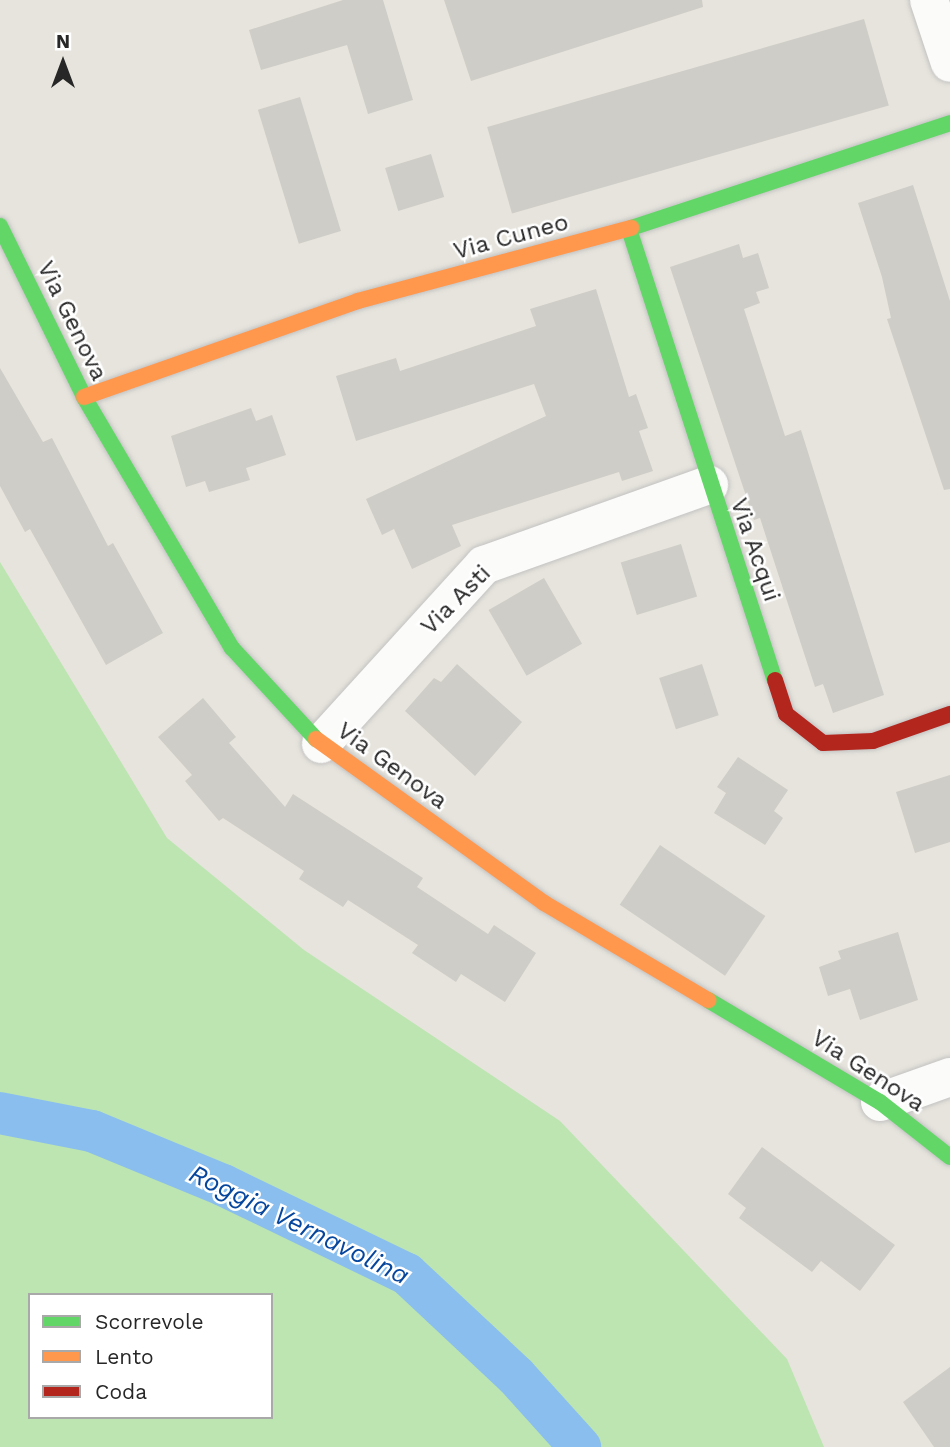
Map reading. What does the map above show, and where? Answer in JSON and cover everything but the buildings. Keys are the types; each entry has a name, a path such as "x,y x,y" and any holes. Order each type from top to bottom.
{"street":[{"path":"929,0 950,63"},
{"name":"Via Cuneo","path":"84,397 358,301 629,229 950,123"},
{"name":"Via Genova","path":"0,226 84,397 232,648 321,744 544,903 880,1102 950,1157"},
{"name":"Via Acqui","path":"629,229 709,485 786,714 823,743 873,741 950,714"},
{"name":"Via Asti","path":"321,744 484,565 709,485"},
{"path":"880,1102 950,1077"}],"green space":[{"path":"0,562 167,838 304,950 560,1121 787,1359 824,1447 0,1447"}],"waterway":[{"name":"Roggia Vernavolina","path":"0,1113 92,1131 223,1185 407,1274 516,1376 580,1447"}],"traffic: fast":[{"path":"631,228 950,123"},
{"path":"0,226 84,397 232,648 316,739"},
{"path":"629,229 775,680"},
{"path":"708,1000 880,1102 950,1157"}],"traffic: slow":[{"path":"84,397 358,301 631,228"},
{"path":"316,739 544,903 708,1000"}],"traffic: jam":[{"path":"775,680 786,714 823,743 873,741 950,714"}]}
